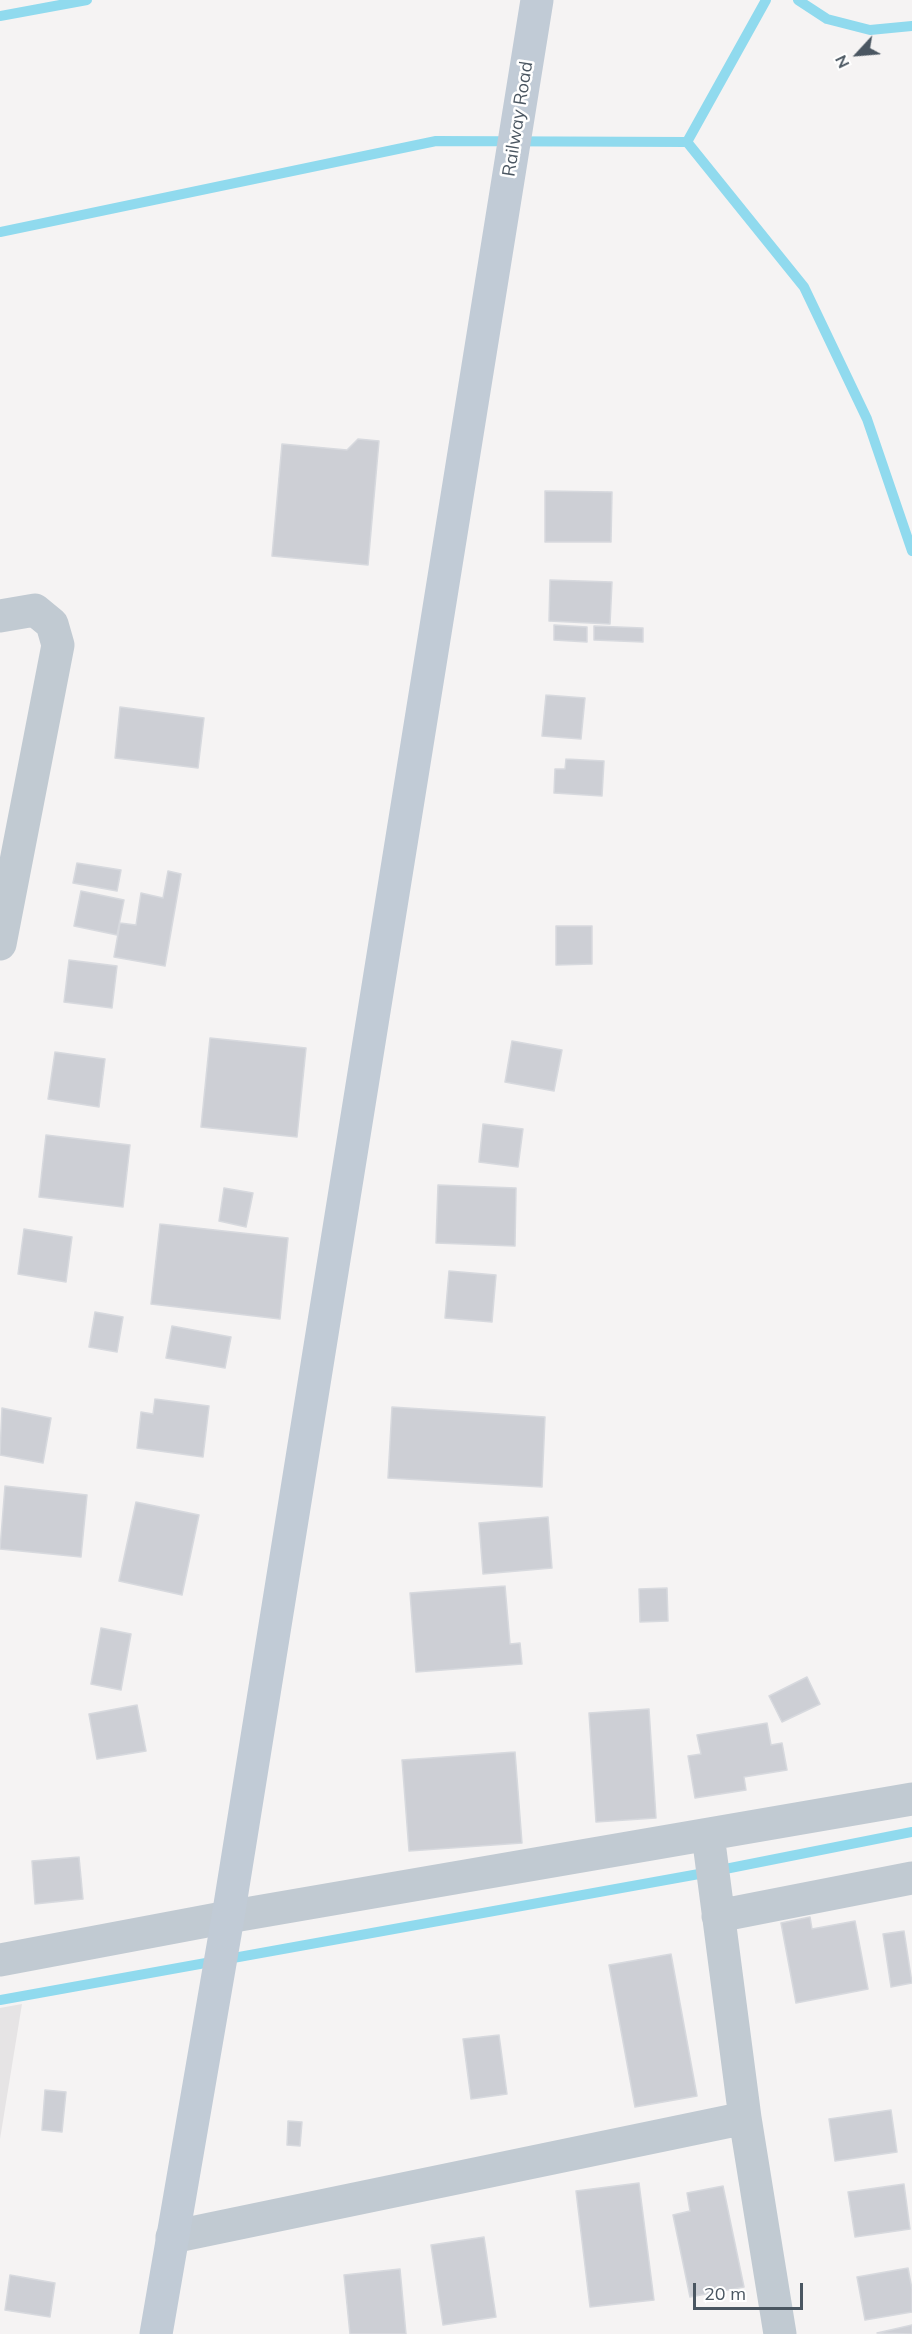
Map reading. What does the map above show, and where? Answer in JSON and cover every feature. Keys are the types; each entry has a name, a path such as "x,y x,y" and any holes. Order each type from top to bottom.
{"main road":[{"name":"Railway Road","path":"156,2334 228,1917 537,0"}],"street":[{"path":"0,616 35,610 52,624 58,645 0,944"},
{"path":"0,1960 228,1917 912,1799"},
{"path":"708,1835 745,2118 780,2334"},
{"path":"718,1916 912,1878"},
{"path":"172,2237 745,2118"}],"shaded area":[{"path":"22,2004 0,2139 0,2008"}],"building":[{"path":"358,439 379,441 368,565 272,556 282,444 347,450"},
{"path":"545,491 612,492 611,542 545,542"},
{"path":"550,580 612,582 610,624 549,621"},
{"path":"554,625 587,627 587,642 554,640"},
{"path":"594,626 643,628 643,642 594,640"},
{"path":"546,695 585,698 581,739 542,736"},
{"path":"120,707 204,718 198,768 115,758"},
{"path":"566,759 604,761 602,796 554,793 555,769 565,769"},
{"path":"77,863 121,870 117,891 73,883"},
{"path":"168,871 181,874 165,966 114,957 120,923 136,925 141,893 163,898"},
{"path":"81,891 124,900 117,935 74,926"},
{"path":"556,926 592,926 592,964 556,965"},
{"path":"69,960 117,966 112,1008 64,1002"},
{"path":"210,1038 306,1048 297,1137 201,1127"},
{"path":"512,1041 562,1050 554,1091 505,1082"},
{"path":"55,1052 105,1059 99,1107 48,1099"},
{"path":"483,1124 523,1129 518,1167 479,1162"},
{"path":"46,1135 130,1145 123,1207 39,1197"},
{"path":"438,1185 516,1188 515,1246 436,1243"},
{"path":"224,1188 253,1193 246,1227 219,1221"},
{"path":"160,1224 288,1238 280,1319 151,1304"},
{"path":"24,1229 72,1237 66,1282 18,1274"},
{"path":"449,1271 496,1275 492,1322 445,1318"},
{"path":"95,1312 123,1317 117,1352 89,1347"},
{"path":"172,1326 231,1337 225,1368 166,1358"},
{"path":"155,1399 209,1406 203,1457 137,1448 141,1412 153,1414"},
{"path":"392,1407 545,1417 542,1487 388,1478"},
{"path":"2,1408 51,1418 43,1463 0,1455"},
{"path":"5,1486 87,1495 81,1557 0,1549"},
{"path":"136,1502 199,1515 182,1595 119,1581"},
{"path":"548,1517 552,1568 483,1574 479,1523"},
{"path":"505,1586 510,1644 520,1643 522,1664 416,1672 410,1593"},
{"path":"667,1588 668,1621 640,1622 639,1589"},
{"path":"101,1628 131,1634 121,1690 91,1684"},
{"path":"807,1677 820,1704 782,1722 769,1696"},
{"path":"137,1705 146,1751 97,1759 89,1714"},
{"path":"649,1709 656,1818 596,1822 589,1713"},
{"path":"767,1723 771,1745 782,1743 787,1770 744,1777 746,1790 695,1798 688,1756 701,1754 697,1735"},
{"path":"515,1752 522,1843 409,1851 402,1760"},
{"path":"79,1857 83,1899 35,1904 32,1861"},
{"path":"810,1917 812,1929 855,1921 868,1989 796,2003 781,1923"},
{"path":"904,1931 912,1983 891,1987 883,1934"},
{"path":"671,1954 697,2096 635,2107 609,1965"},
{"path":"499,2035 507,2094 471,2099 463,2039"},
{"path":"45,2090 66,2092 62,2132 42,2130"},
{"path":"891,2110 897,2152 835,2161 829,2119"},
{"path":"288,2121 302,2122 300,2146 287,2145"},
{"path":"639,2183 654,2300 590,2307 576,2191"},
{"path":"904,2184 910,2229 855,2237 848,2192"},
{"path":"723,2186 744,2287 690,2297 673,2215 690,2211 687,2193"},
{"path":"484,2237 496,2317 443,2325 431,2245"},
{"path":"908,2268 912,2289 912,2312 865,2320 857,2277"},
{"path":"400,2269 406,2334 350,2334 344,2275"},
{"path":"10,2275 55,2283 50,2317 5,2310"},
{"path":"912,2325 912,2334 877,2333"}],"waterway":[{"path":"0,16 87,0"},
{"path":"766,0 687,142 804,287 867,419 912,551"},
{"path":"798,0 827,19 870,30 912,26"},
{"path":"0,232 436,141 687,142"},
{"path":"0,2000 710,1872 912,1832"}]}
